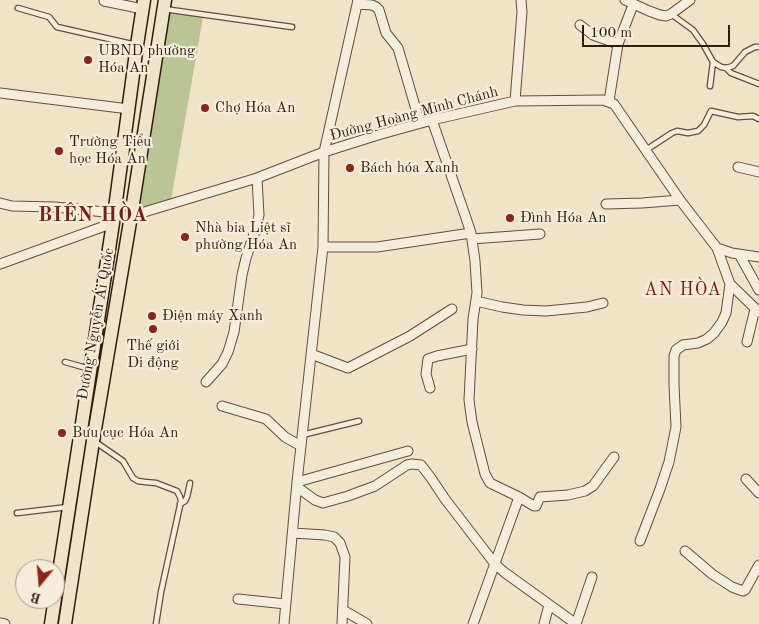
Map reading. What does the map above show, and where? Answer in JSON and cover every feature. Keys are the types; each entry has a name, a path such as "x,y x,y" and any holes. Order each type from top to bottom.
{"main road":[{"name":"Đường Nguyễn Ái Quốc","path":"65,624 164,4"},
{"name":"Đường Nguyễn Ái Quốc","path":"51,624 114,218 144,5"},
{"path":"114,218 131,216"}],"street":[{"path":"515,101 522,12 521,0"},
{"path":"640,541 669,462 676,428 674,356 676,350 684,345 698,343 707,339 714,333 726,313 730,284 718,248 680,200 614,104 609,102 618,44 629,2 666,16 690,0"},
{"path":"104,1 144,5"},
{"path":"284,624 302,435 323,247 324,152 358,2 376,7 379,10 386,33 398,48 420,123"},
{"path":"580,24 593,35 618,44"},
{"path":"0,93 129,109"},
{"name":"Đường Hoàng Minh Chánh","path":"131,216 257,178 324,152 432,120 515,101 603,100 609,102"},
{"path":"432,120 471,236 475,261 477,292 473,319 469,400 472,422 485,474 490,483 536,506 540,497 568,496 585,491 592,486 614,457"},
{"path":"738,167 759,172"},
{"path":"206,382 222,364 234,332 242,275 259,215 257,178"},
{"path":"606,204 680,200"},
{"path":"0,204 55,208 114,218"},
{"path":"0,264 114,218"},
{"path":"323,247 377,247 471,236 540,234"},
{"path":"718,248 732,253 759,257"},
{"path":"739,254 759,290"},
{"path":"730,284 757,310 747,342"},
{"path":"476,301 502,307 546,311 587,307 603,303"},
{"path":"311,354 348,368 410,336 452,309"},
{"path":"430,388 426,374 428,359 472,349"},
{"path":"222,406 266,419 285,437 301,446"},
{"path":"297,484 408,451"},
{"path":"297,484 314,500 324,502 375,486 406,465 421,465 494,564 576,624 592,577"},
{"path":"746,479 759,493"},
{"path":"473,624 519,497"},
{"path":"293,533 326,535 340,543 345,557 342,624"},
{"path":"685,551 712,574 732,587 743,591 759,566"},
{"path":"238,599 286,604"},
{"path":"544,624 549,605"},
{"path":"343,610 367,624"},
{"path":"0,623 5,624"}],"lane":[{"path":"164,4 292,27"},
{"path":"18,8 50,17 57,27 137,45"},
{"path":"671,14 693,30 713,62 721,67 733,66 750,49 759,48"},
{"path":"710,86 713,62"},
{"path":"726,68 731,73 759,84"},
{"path":"645,151 672,133 678,131 688,133 698,131 704,125 710,111 738,117 753,116 759,118"},
{"path":"65,362 91,369"},
{"path":"302,435 359,421"},
{"path":"93,441 123,461 133,478 138,481 156,483 177,491 180,497 156,624"},
{"path":"180,504 187,497 190,483"},
{"path":"17,513 69,507"}],"green space":[{"path":"168,12 203,17 171,200 137,211"}],"place":[{"name":"UBND phường Hóa An","path":"88,60"},
{"name":"Chợ Hóa An","path":"205,108"},
{"name":"Trường Tiểu học Hóa An","path":"59,151"},
{"name":"Bách hóa Xanh","path":"350,168"},
{"name":"Đình Hóa An","path":"510,218"},
{"name":"Nhà bia Liệt sĩ phường Hóa An","path":"185,237"},
{"name":"Điện máy Xanh","path":"152,316"},
{"name":"Thế giới Di động","path":"153,329"},
{"name":"Bưu cục Hóa An","path":"62,433"}],"district":[{"name":"BIÊN HÒA","path":"93,216"},
{"name":"AN HÒA","path":"683,290"}]}
